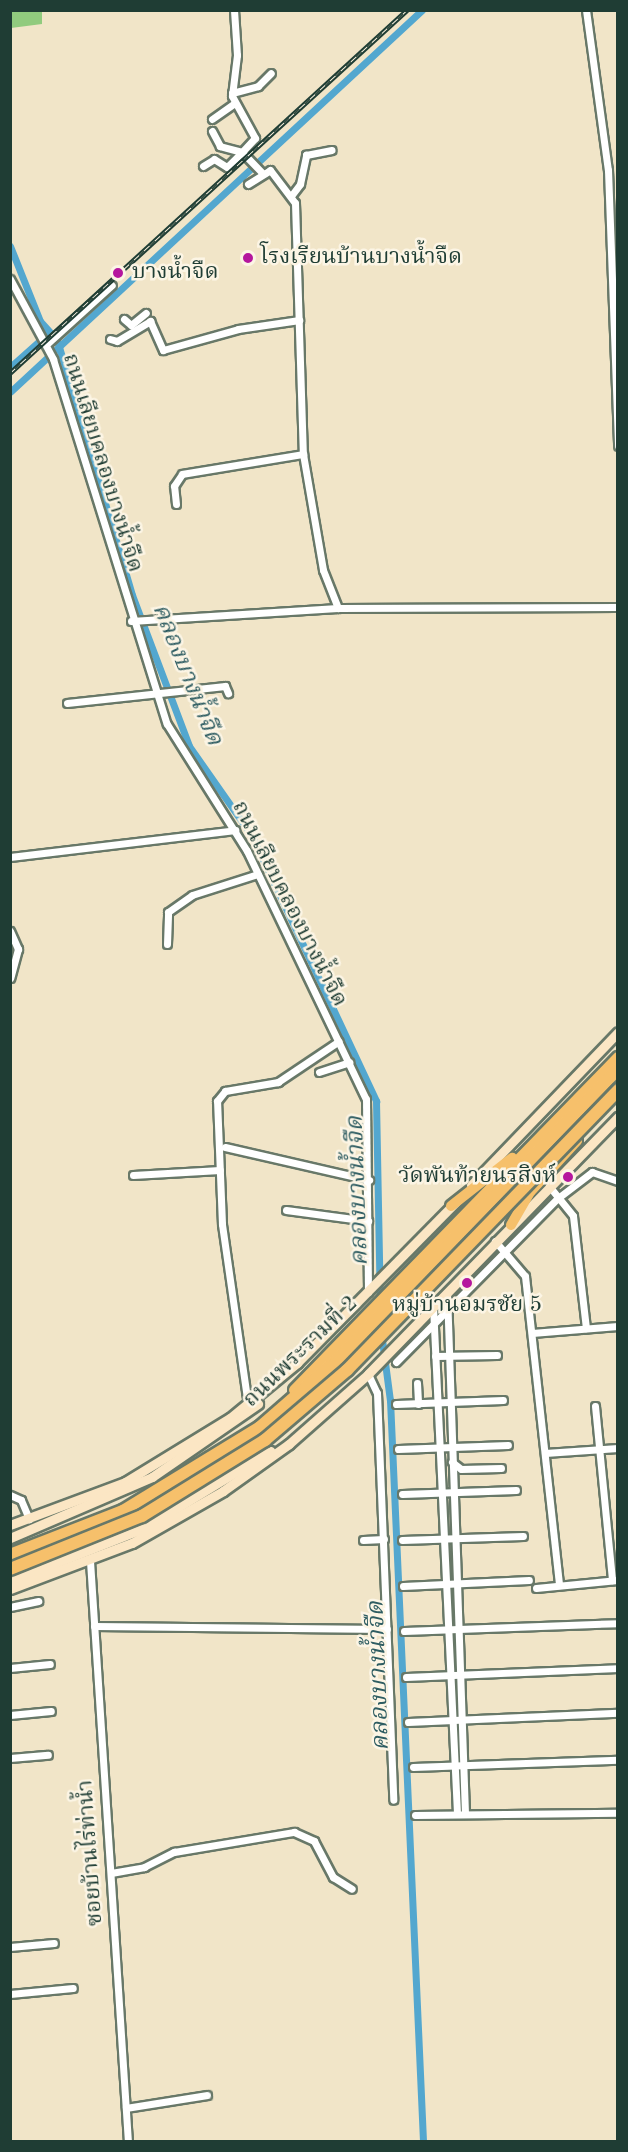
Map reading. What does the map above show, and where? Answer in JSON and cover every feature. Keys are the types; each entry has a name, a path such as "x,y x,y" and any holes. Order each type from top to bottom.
{"highway":[{"name":"ถนนพระรามที่ 2","path":"10,1554 106,1515 192,1469 282,1401 618,1057"},
{"path":"10,1554 150,1497 278,1413 358,1338 618,1070"},
{"path":"10,1570 150,1512 265,1440 347,1370 618,1088"},
{"name":"ถนนพระรามที่ 2","path":"10,1570 123,1528 218,1474 297,1412 375,1339 590,1114 618,1088"},
{"path":"451,1206 572,1105"},
{"path":"511,1225 531,1191 580,1138 590,1114"}],"main road":[{"name":"ถนนพระรามที่ 2","path":"10,1526 125,1482 248,1405 297,1363 370,1290 618,1032"},
{"path":"10,1589 90,1561 223,1491 332,1408 618,1118"},
{"path":"10,1538 87,1509 209,1442 259,1403 297,1363"},
{"path":"10,1581 99,1549 205,1494 332,1408"}],"street":[{"path":"203,165 214,159 226,167 255,138 235,103 232,93 237,55 234,10"},
{"path":"586,10 608,170 618,446"},
{"path":"232,93 258,86 271,73"},
{"path":"212,119 235,103"},
{"path":"212,131 220,146 242,152 259,170 272,172 291,196 297,213 303,454 323,570 338,608"},
{"path":"291,196 300,184 306,155 332,150"},
{"path":"248,184 259,170"},
{"name":"ถนนเลียบคลองบางน้ำจืด","path":"10,279 53,359 133,621 177,744 235,830 339,1041 368,1106 370,1290"},
{"path":"48,343 112,285"},
{"path":"139,308 146,313 163,350 232,330 299,320"},
{"path":"124,319 131,325 146,313"},
{"path":"110,339 117,341 150,321"},
{"path":"176,504 174,486 182,474 303,454"},
{"path":"133,621 338,608 618,607"},
{"path":"67,703 160,696 225,686 228,693"},
{"path":"10,857 235,830"},
{"path":"167,944 168,912 192,895 258,874"},
{"path":"10,931 18,959 10,978"},
{"path":"248,1405 230,1303 216,1108 221,1093 278,1082 339,1041"},
{"path":"319,1072 349,1062"},
{"path":"225,1147 369,1180"},
{"path":"134,1175 220,1170"},
{"path":"396,1362 503,1251 558,1198 592,1172 618,1181"},
{"path":"549,1186 573,1216 586,1328"},
{"path":"286,1210 368,1221"},
{"path":"495,1241 525,1276 559,1585"},
{"path":"447,1290 447,1355 460,1674 461,1813"},
{"path":"434,1305 450,1675 459,1765"},
{"path":"532,1333 618,1326"},
{"path":"434,1339 447,1338"},
{"path":"435,1356 497,1355"},
{"path":"371,1371 377,1394 393,1800"},
{"path":"417,1383 417,1404"},
{"path":"396,1404 503,1400"},
{"path":"536,1588 615,1580 598,1449 595,1406"},
{"path":"398,1449 508,1445"},
{"path":"545,1453 618,1448"},
{"path":"452,1462 461,1469 501,1468"},
{"path":"402,1494 516,1490"},
{"path":"10,1495 21,1500 29,1519"},
{"path":"402,1540 524,1536"},
{"path":"363,1540 384,1539"},
{"name":"ซอยบ้านไร่ท่าน้ำ","path":"90,1561 129,2142"},
{"path":"403,1586 529,1580"},
{"path":"10,1607 38,1601"},
{"path":"404,1630 618,1623"},
{"path":"94,1626 387,1629"},
{"path":"10,1668 50,1664"},
{"path":"406,1677 618,1668"},
{"path":"10,1715 51,1711"},
{"path":"408,1722 618,1713"},
{"path":"10,1758 48,1755"},
{"path":"413,1767 618,1760"},
{"path":"415,1815 618,1813"},
{"path":"111,1874 144,1867 174,1852 294,1832 314,1841 333,1877 352,1889"},
{"path":"10,1947 54,1943"},
{"path":"10,1994 74,1988"},
{"path":"126,2108 207,2095"}],"green space":[{"path":"10,11 42,11 42,24 11,28"}],"waterway":[{"path":"10,392 422,10"},
{"name":"คลองบางน้ำจืด","path":"10,246 40,321 57,340 132,595 189,746 252,836 376,1101 380,1302"},
{"path":"10,367 46,335"},
{"name":"คลองบางน้ำจืด","path":"379,1317 390,1400 423,2142"}],"railway":[{"path":"10,373 407,10"}],"place":[{"name":"โรงเรียนบ้านบางนํ้าจืด","path":"248,258"},
{"name":"บางน้ำจืด","path":"118,273"},
{"name":"วัดพันท้ายนรสิงห์","path":"568,1177"},
{"name":"หมู่บ้านอมรชัย 5","path":"467,1283"}]}
